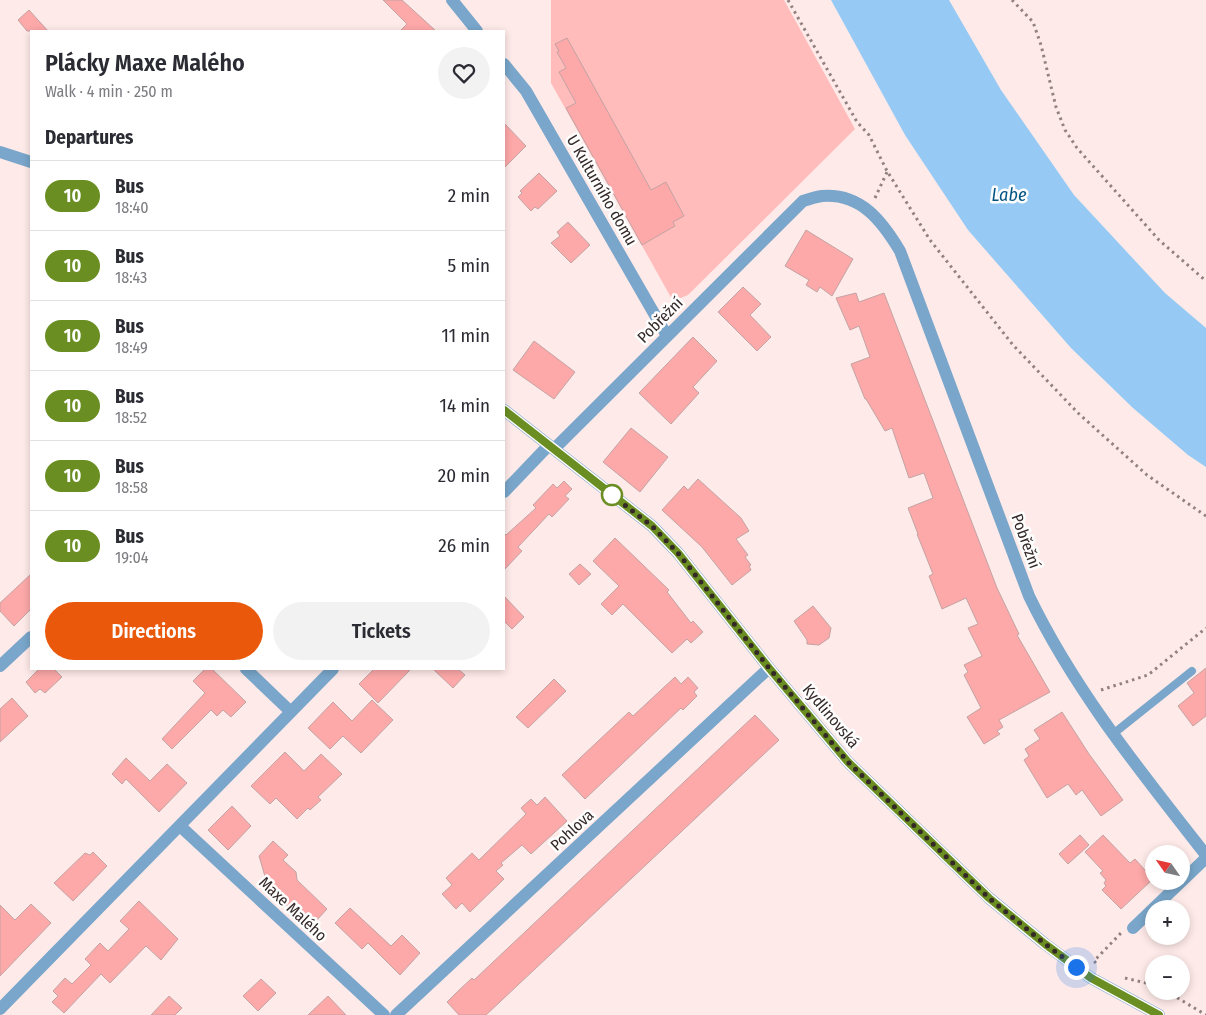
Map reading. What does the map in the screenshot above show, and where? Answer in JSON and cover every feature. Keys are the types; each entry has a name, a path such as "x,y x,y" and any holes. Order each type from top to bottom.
{"street":[{"path":"452,0 476,30"},
{"name":"U Kulturního domu","path":"505,65 526,91 667,336"},
{"path":"0,152 30,162"},
{"name":"Pobřežní","path":"552,447 803,201 821,196 838,197 856,202 869,211 885,227 900,251 1029,596 1048,635 1087,698 1206,857 1134,928"},
{"name":"Kydlinovská","path":"505,411 652,526 678,553 769,668 848,762 989,898 1045,944 1091,978 1159,1015"},
{"path":"505,491 552,447"},
{"path":"0,666 30,638"},
{"name":"Pohlova","path":"396,1015 769,668"},
{"path":"247,670 291,712"},
{"path":"0,1009 332,670"},
{"name":"Maxe Malého","path":"180,826 384,1015"}],"lane":[{"path":"1113,734 1192,671"}],"path":[{"path":"788,0 857,122 869,135 887,171 930,240 1013,345 1078,413 1147,475 1206,516"},
{"path":"1012,0 1033,22 1041,45 1056,107 1066,130 1078,148 1159,240 1206,281"},
{"path":"869,211 887,171"},
{"path":"1087,698 1099,691 1148,675 1206,628"},
{"path":"1100,966 1094,961 1124,930 1134,928"},
{"path":"1120,977 1145,983"},
{"path":"1182,1000 1206,1014"}],"shaded area":[{"path":"551,0 784,0 855,129 688,295 673,301 551,83"}],"water":[{"name":"Labe","path":"831,0 949,0 1001,90 1074,195 1165,293 1206,328 1206,467 1188,455 1133,408 1071,348 968,230 905,135"}],"building":[{"path":"383,0 402,0 435,30 401,30 407,24"},
{"path":"29,10 47,30 27,31 18,20"},
{"path":"567,38 651,190 666,182 684,216 673,222 675,226 642,245 566,108 576,103 559,72 566,68 557,52 559,51 555,44"},
{"path":"505,124 526,146 505,167"},
{"path":"539,173 557,191 538,209 535,207 531,211 518,197 522,193 520,191"},
{"path":"568,222 590,245 571,263 551,243 560,236 557,232"},
{"path":"806,230 853,259 832,296 820,287 817,292 806,285 809,280 785,266"},
{"path":"743,287 761,304 750,315 771,337 757,351 718,312"},
{"path":"856,293 859,302 884,293 997,588 1019,634 1017,635 1050,692 999,720 1003,727 997,731 1000,734 984,744 967,717 981,708 964,675 968,672 964,665 982,656 968,628 978,624 966,598 942,609 929,576 933,574 908,508 933,498 924,473 909,478 892,428 885,431 865,399 851,364 870,357 859,326 850,330 836,298"},
{"path":"693,337 717,361 693,387 699,393 671,424 639,393"},
{"path":"534,341 575,372 554,399 513,370"},
{"path":"631,428 668,457 640,492 603,462"},
{"path":"698,479 741,518 749,531 736,539 748,555 745,557 751,565 749,566 751,570 732,585 702,547 662,510 684,486 688,490"},
{"path":"564,481 572,489 565,496 569,499 552,517 549,514 518,547 522,551 505,569 505,534 536,508 533,505 553,484 557,488"},
{"path":"615,538 669,590 667,592 691,623 693,621 703,632 691,643 687,639 672,653 623,604 612,615 601,604 619,586 593,561"},
{"path":"580,564 591,574 579,585 569,574"},
{"path":"30,575 30,610 14,626 0,611 0,603"},
{"path":"505,597 524,617 512,629 505,622"},
{"path":"813,606 831,628 829,638 819,645 807,644 807,640 794,621"},
{"path":"1206,668 1206,716 1193,726 1178,706 1194,693 1187,683"},
{"path":"38,670 55,670 62,677 45,693 40,689 35,693 26,682"},
{"path":"204,670 213,670 246,702 231,717 223,710 217,716 211,710 172,749 162,739 205,693 193,681"},
{"path":"373,670 410,670 378,703 359,684"},
{"path":"434,670 459,670 465,675 453,688"},
{"path":"675,677 681,684 688,677 698,688 694,692 697,696 683,710 681,708 585,799 562,775 629,712 633,716"},
{"path":"554,679 566,691 528,728 516,717"},
{"path":"12,698 28,716 0,742 0,709"},
{"path":"372,700 393,720 361,753 343,736 330,749 308,728 333,702 352,721"},
{"path":"1062,712 1089,754 1123,800 1101,816 1082,790 1076,795 1068,784 1047,798 1024,760 1029,756 1025,749 1040,739 1034,730"},
{"path":"755,715 779,740 486,1015 459,1015 447,1002 472,978 474,980"},
{"path":"285,752 304,771 321,754 342,774 318,797 321,800 310,810 308,808 297,819 276,798 270,804 251,786"},
{"path":"126,758 150,781 167,764 187,783 159,812 126,779 122,784 112,774"},
{"path":"545,797 567,821 531,854 522,845 501,863 503,865 496,871 504,879 470,912 462,903 456,909 442,894 452,885 446,878 472,853 479,860 526,814 521,808 531,799 537,805"},
{"path":"232,806 251,826 228,850 208,830"},
{"path":"1080,835 1089,845 1068,864 1059,854"},
{"path":"1103,835 1130,863 1135,859 1145,870 1145,886 1121,909 1102,890 1106,886 1104,883 1106,880 1100,873 1103,871 1085,852"},
{"path":"273,841 288,855 283,860 296,872 297,880 327,909 316,921 309,915 304,921 269,890 259,856"},
{"path":"93,852 107,866 73,901 54,883 85,853 90,855"},
{"path":"139,901 178,939 161,960 146,946 110,983 101,974 64,1013 52,1002 58,996 53,991 65,978 72,984 91,965 85,959 100,943 108,951 129,929 120,921"},
{"path":"31,904 51,923 0,976 0,905 15,920"},
{"path":"350,908 391,946 402,935 420,953 400,975 368,943 362,949 335,923"},
{"path":"261,979 276,993 258,1011 243,996"},
{"path":"169,996 182,1008 175,1015 151,1015"},
{"path":"328,996 346,1015 308,1015"}],"bus line":[{"name":"10","path":"505,411 652,526 678,553 769,668 848,762 989,898 1045,944 1091,978 1159,1015"}],"route":[{"path":"612,495 608,492 652,526 678,553 769,668 848,762 989,898 1076,967"}]}
